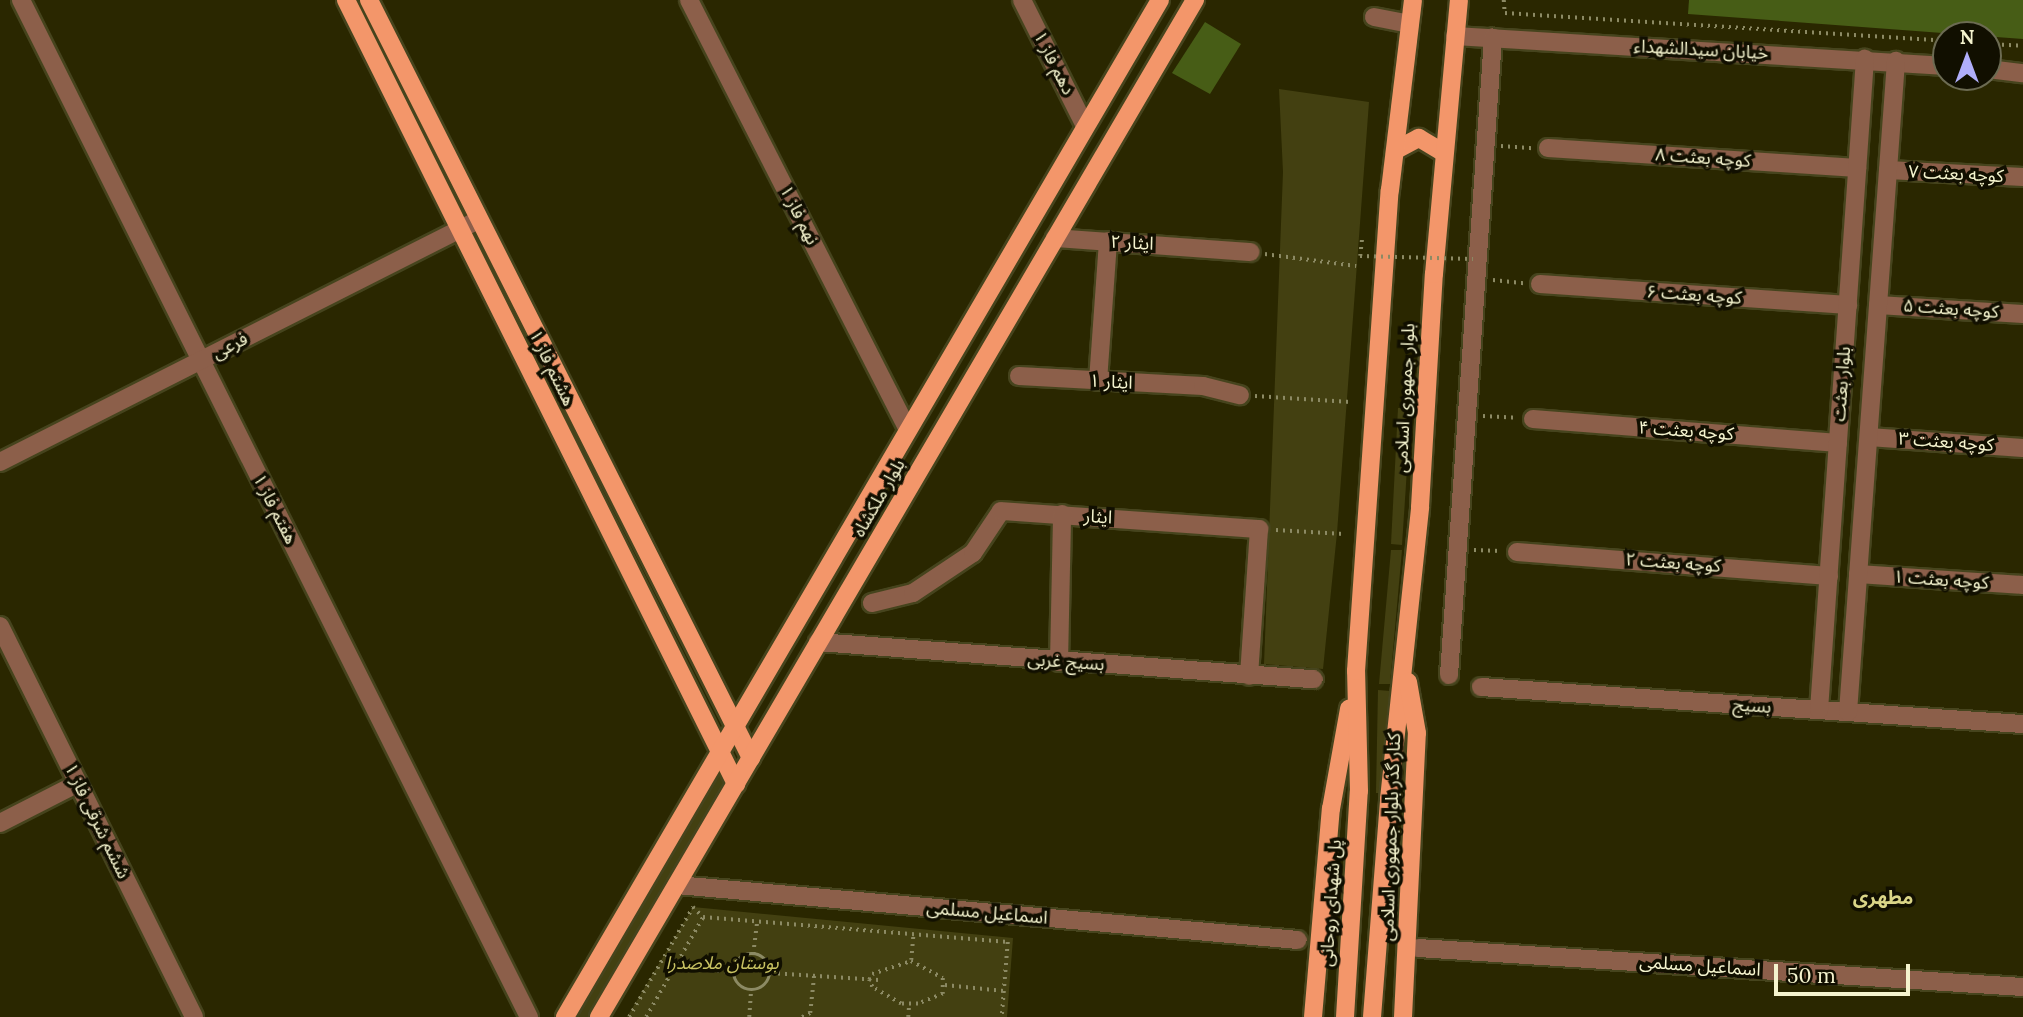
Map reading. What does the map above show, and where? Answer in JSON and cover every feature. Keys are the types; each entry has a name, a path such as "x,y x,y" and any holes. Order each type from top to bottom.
{"main road":[{"name":"هشتم فاز ۱","path":"346,0 736,784"},
{"name":"هشتم فاز ۱","path":"369,0 751,758"},
{"name":"بلوار ملکشاه","path":"565,1017 1160,0"},
{"name":"بلوار ملکشاه","path":"599,1017 1195,0"},
{"name":"بلوار جمهوری اسلامی","path":"1359,791 1356,671 1396,150 1413,0"},
{"name":"بلوار جمهوری اسلامی","path":"1372,1017 1389,799 1420,507 1444,153 1459,0"},
{"path":"1146,24 1165,23 1171,41"},
{"path":"1396,150 1419,138 1444,153"},
{"name":"کنار گذر بلوار جمهوری اسلامی","path":"1403,1017 1417,733 1405,660"},
{"path":"1313,1017 1331,809 1356,671"},
{"name":"پل شهدای روحانی","path":"1345,1017 1359,791"}],"street":[{"name":"هفتم فاز ۱","path":"21,0 529,1017"},
{"name":"نهم فاز ۱","path":"689,0 908,429"},
{"name":"دهم فاز ۱","path":"1022,0 1085,126"},
{"path":"1374,17 1409,23"},
{"name":"خیابان سیدالشهداء","path":"1455,36 1932,65"},
{"path":"1449,676 1472,299 1476,279 1493,38"},
{"name":"بلوار بعثت","path":"1819,710 1865,59"},
{"name":"بلوار بعثت","path":"1848,712 1896,61"},
{"path":"2002,71 2023,73"},
{"path":"1862,102 1876,95 1893,104"},
{"name":"کوچه بعثت ۸","path":"1548,148 1857,168"},
{"name":"کوچه بعثت ۷","path":"1888,170 2023,177"},
{"name":"فرعی","path":"0,462 478,220"},
{"path":"1853,229 1884,231"},
{"name":"ایثار ۲","path":"1055,238 1210,247 1250,252"},
{"path":"1098,381 1108,241"},
{"name":"کوچه بعثت ۶","path":"1540,285 1848,305"},
{"name":"کوچه بعثت ۵","path":"1878,305 2023,314"},
{"path":"1843,372 1873,374"},
{"name":"ایثار ۱","path":"1019,376 1203,386 1240,395"},
{"name":"کوچه بعثت ۴","path":"1533,419 1838,443"},
{"name":"کوچه بعثت ۳","path":"1868,437 2023,448"},
{"path":"1834,504 1863,506"},
{"name":"ایثار","path":"872,603 913,593 973,553 1001,510 1259,529"},
{"path":"1059,662 1062,514"},
{"path":"1249,676 1259,529"},
{"name":"کوچه بعثت ۲","path":"1517,552 1829,576"},
{"name":"کوچه بعثت ۱","path":"1858,574 2023,585"},
{"name":"ششم شرقی فاز ۱","path":"0,626 194,1017"},
{"name":"بسیج غربی","path":"818,642 1314,679"},
{"name":"بسیج","path":"1481,687 2023,724"},
{"path":"0,823 78,783"},
{"name":"اسماعیل مسلمی","path":"677,885 1298,940"},
{"name":"اسماعیل مسلمی","path":"1418,948 2023,988"}],"path":[{"path":"1504,0 1505,13 1932,40"},
{"path":"2002,45 2023,46"},
{"path":"1486,145 1548,148"},
{"path":"1362,238 1360,256 1473,259"},
{"path":"1250,252 1356,266"},
{"path":"1476,279 1540,285"},
{"path":"1240,395 1351,402"},
{"path":"1467,415 1533,419"},
{"path":"1259,529 1344,534"},
{"path":"1458,549 1517,552"},
{"path":"629,1017 693,907 703,917 1008,942 1002,1017"},
{"path":"646,1017 703,917"},
{"path":"753,954 757,922"},
{"path":"911,961 913,935"},
{"path":"753,954 764,958 771,973 766,985 751,990 738,983 734,972 742,957 753,954"},
{"path":"911,961 943,978 945,985 943,994 918,1004 909,1004 901,1003 872,987 869,980 872,974 911,961"},
{"path":"675,967 734,972"},
{"path":"771,973 879,980"},
{"path":"802,1017 810,1013 814,976"},
{"path":"945,985 1004,991"},
{"path":"749,1017 751,990"},
{"path":"908,1017 909,1004"}],"green space":[{"path":"1279,89 1369,102 1337,533 1323,669 1264,664 1283,172"},
{"path":"1398,408 1411,408 1402,545 1391,544"},
{"path":"1391,550 1402,550 1390,684 1379,684"},
{"path":"1378,690 1390,691 1381,793 1376,793"},
{"path":"718,772 725,782 593,1017 575,1017"},
{"name":"بوستان ملاصدرا","path":"693,907 1013,938 1007,1017 627,1017"}],"building":[{"path":"1689,0 2023,0 2023,39 2002,37 2002,21 1932,21 1932,32 1688,14"},
{"path":"1205,22 1241,44 1210,94 1172,73"}],"district":[{"name":"مطهری","path":"1883,898"}]}
